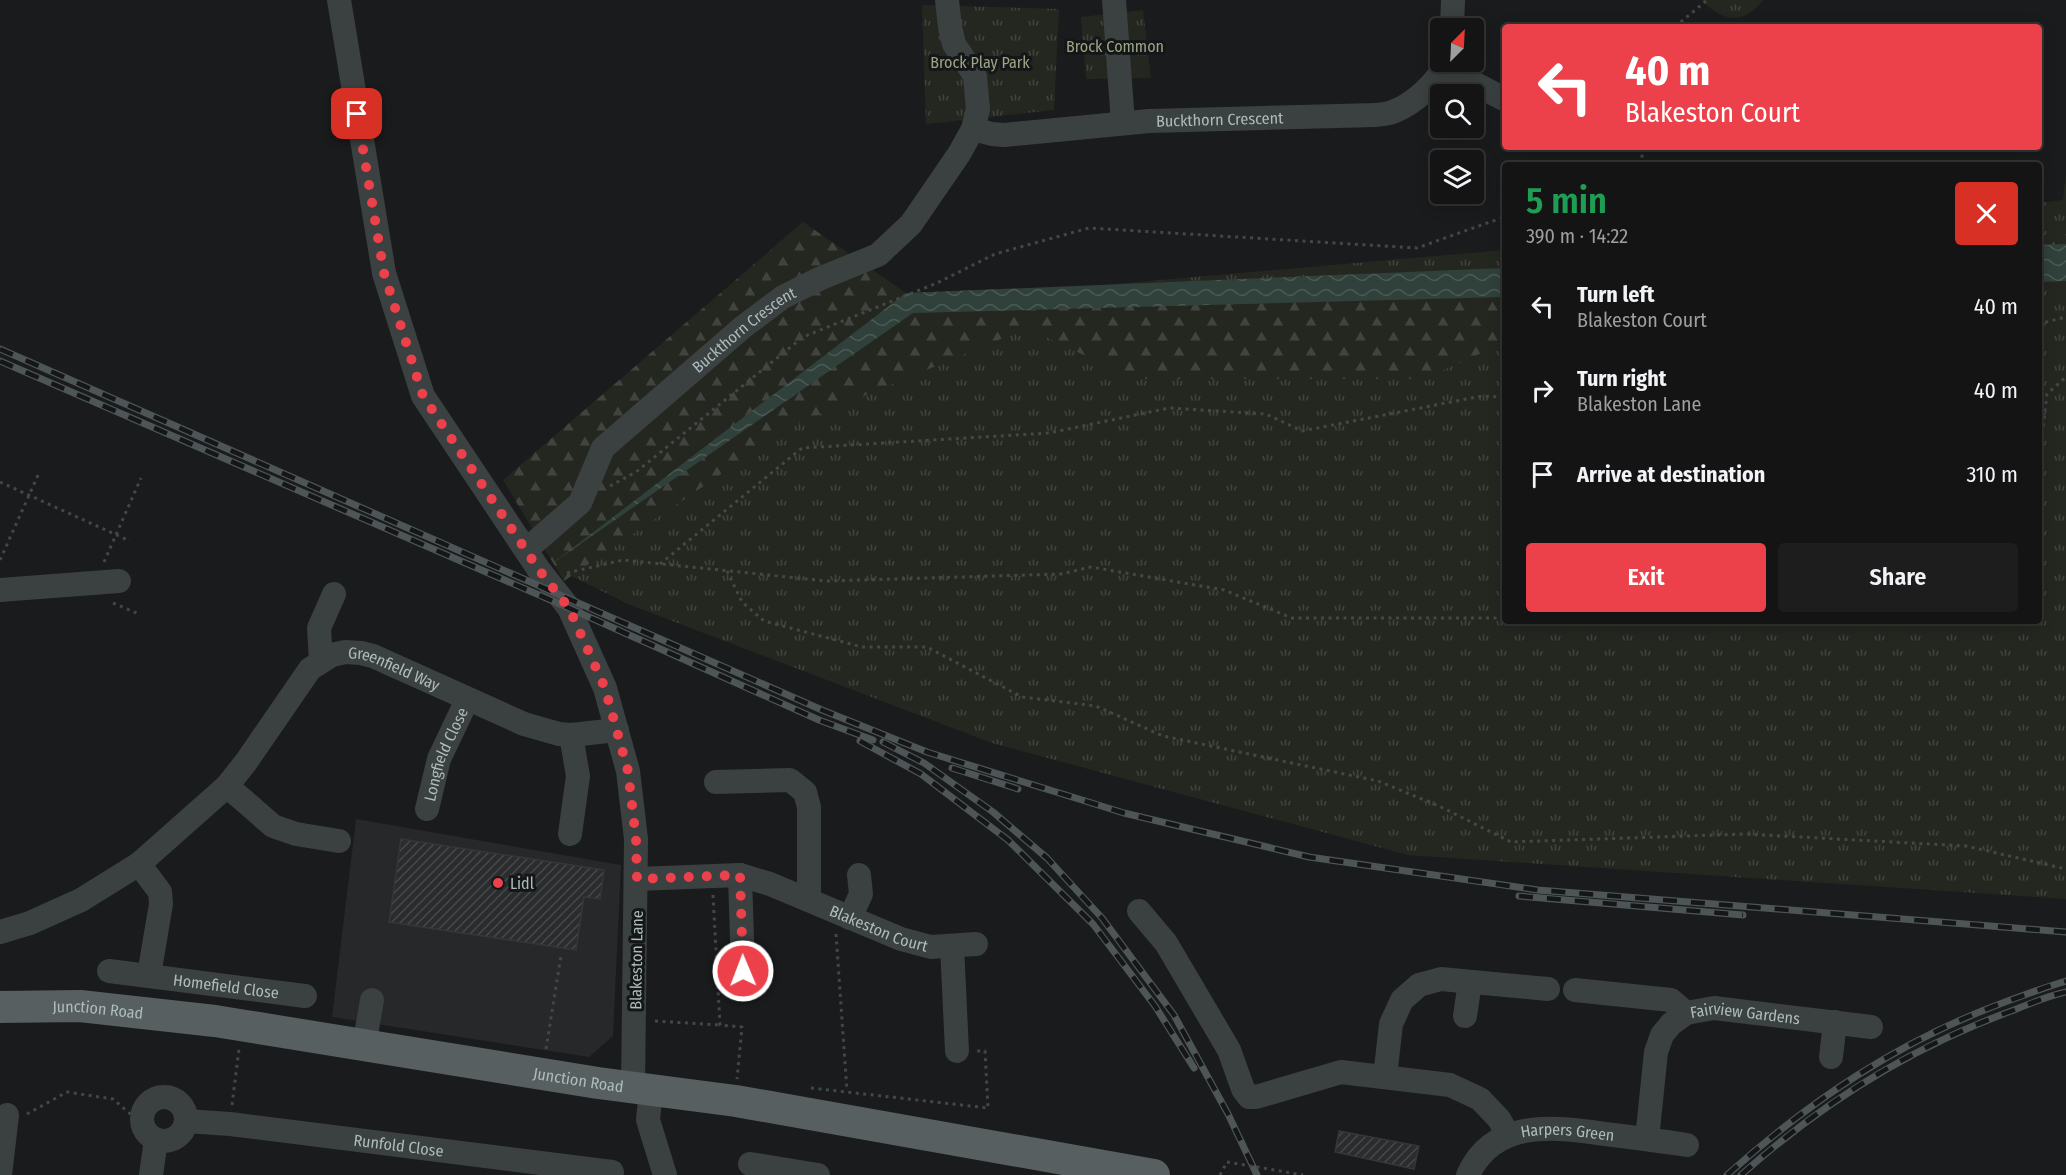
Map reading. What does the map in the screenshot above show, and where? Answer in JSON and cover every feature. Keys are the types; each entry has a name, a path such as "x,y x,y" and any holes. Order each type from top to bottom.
{"main road":[{"name":"Junction Road","path":"0,1007 80,1006 215,1021 542,1074 736,1101 1154,1175"}],"street":[{"name":"Blakeston Lane","path":"339,0 384,273 423,396 545,578 569,608 605,688 617,730 628,771 636,839 635,1020 642,1088 648,1120 665,1175"},
{"name":"Buckthorn Crescent","path":"527,549 580,503 603,448 743,327 783,297 819,279 878,255 911,224 959,154 973,129 978,109 975,76 954,44 947,0"},
{"path":"1114,0 1123,123"},
{"path":"1452,18 1453,0"},
{"name":"Buckthorn Crescent","path":"973,129 1004,135 1123,123 1245,117 1376,115 1394,112 1409,104 1422,93 1438,72"},
{"path":"1458,72 1502,98"},
{"path":"0,590 110,575"},
{"path":"321,661 319,628 334,594"},
{"name":"Greenfield Way","path":"0,932 30,923 81,900 139,864 227,786 310,669 332,655 345,652 373,656 524,724 559,734 571,735 617,730"},
{"name":"Longfield Close","path":"427,809 439,759 467,700"},
{"path":"570,834 578,776 571,735"},
{"name":"Blakeston Court","path":"716,782 790,780 805,792 809,807 808,900"},
{"path":"227,786 273,826 296,834 339,841"},
{"path":"139,864 160,892 161,904 148,975"},
{"path":"740,875 743,971"},
{"name":"Blakeston Court","path":"637,879 740,875 770,884 901,939 931,947 964,945 953,973 957,1051"},
{"path":"842,915 861,894 859,876"},
{"path":"1139,910 1166,943 1229,1050 1243,1089 1249,1097 1256,1097 1341,1072 1450,1085 1480,1099 1499,1119 1508,1135"},
{"name":"Homefield Close","path":"109,971 305,996"},
{"path":"1385,1077 1391,1024 1402,1000 1419,985 1441,979 1548,988"},
{"path":"1465,1016 1470,982"},
{"path":"1575,990 1671,1000 1686,1013"},
{"path":"364,1046 372,1000"},
{"name":"Fairview Gardens","path":"1647,1139 1656,1052 1662,1035 1671,1024 1686,1013 1714,1008 1871,1026"},
{"path":"1831,1057 1835,1022"},
{"path":"149,1132 167,1142 177,1138 183,1131 186,1121 185,1111 178,1102 168,1097 156,1098 147,1104 142,1114 149,1132 152,1175"},
{"path":"0,1175 10,1115"},
{"name":"Runfold Close","path":"186,1121 242,1125 612,1172"},
{"name":"Harpers Green","path":"1468,1175 1483,1151 1497,1140 1532,1128 1560,1128 1687,1145"},
{"path":"751,1162 818,1175"}],"path":[{"path":"1679,24 1706,1"},
{"path":"580,503 636,472 803,337 937,283 995,254 1089,228 1417,248 1502,218"},
{"path":"2042,323 2066,317"},
{"path":"2042,437 2047,394 2066,377"},
{"path":"660,564 802,448 1049,432 1169,408 1266,414 1302,430 1482,396 1502,397"},
{"path":"0,560 39,473"},
{"path":"110,575 116,535 141,478"},
{"path":"0,482 130,541"},
{"path":"545,578 623,560 827,581 1061,574 1091,567 1224,590 1292,618 1502,618"},
{"path":"727,571 742,602 764,621 862,647 927,647 1022,698 1096,706 1163,736 1378,781 1439,806 1512,843 1745,834 1966,846 2066,869"},
{"path":"712,876 720,1025"},
{"path":"842,915 847,1091"},
{"path":"542,1074 561,956"},
{"path":"635,1020 742,1027 736,1101"},
{"path":"803,1087 988,1108 985,1051 957,1051"},
{"path":"10,1115 67,1092 113,1099 149,1132"},
{"path":"1220,1175 1227,1162 1303,1175"}],"shaded area":[{"path":"356,819 621,865 613,1036 589,1057 332,1017"}],"green space":[{"path":"1701,0 1763,0 1747,14 1732,18 1717,13"},
{"name":"Brock Play Park","path":"922,5 1059,9 1054,110 926,124"},
{"name":"Brock Common","path":"1143,10 1151,78 1086,79 1081,17"},
{"path":"2066,175 2066,899 1408,855 992,743 628,604 561,571 909,302 1502,250 1502,624 2042,624 2042,203 2063,200"},
{"path":"803,222 906,293 1502,285 1502,344 1423,379 1134,379 1027,328 792,426 564,581 503,480"},
{"path":"2066,233 2066,290 2042,289 2042,236"}],"water":[{"path":"2066,244 2066,281 2042,282 2042,245"},
{"path":"1502,268 1502,297 913,313 553,563 906,293"}],"building":[{"name":"Lidl","path":"401,839 604,870 600,899 584,897 576,950 389,922"},
{"path":"1339,1131 1419,1146 1414,1169 1335,1152"}],"railway":[{"path":"0,349 822,710 927,752 1124,813 1309,857 1538,890 2066,932"},
{"path":"0,361 569,608 819,720 873,740"},
{"path":"860,741 921,774 1008,840 1093,924 1155,1006 1194,1068"},
{"path":"883,742 924,763 993,812 1047,858 1102,918 1174,1015 1228,1114 1257,1175"},
{"path":"952,768 1018,789"},
{"path":"1519,896 1743,915"},
{"path":"1727,1175 1791,1122 1858,1075 1893,1054 1966,1018 2066,981"},
{"path":"1741,1175 1772,1148 1836,1100 1904,1059 1976,1025 2066,992"}],"place":[{"name":"Lidl","path":"498,883"}],"route":[{"path":"357,114 384,273 423,396 539,570 569,608 605,688 628,771 636,839 637,879 740,875 743,971"}]}
